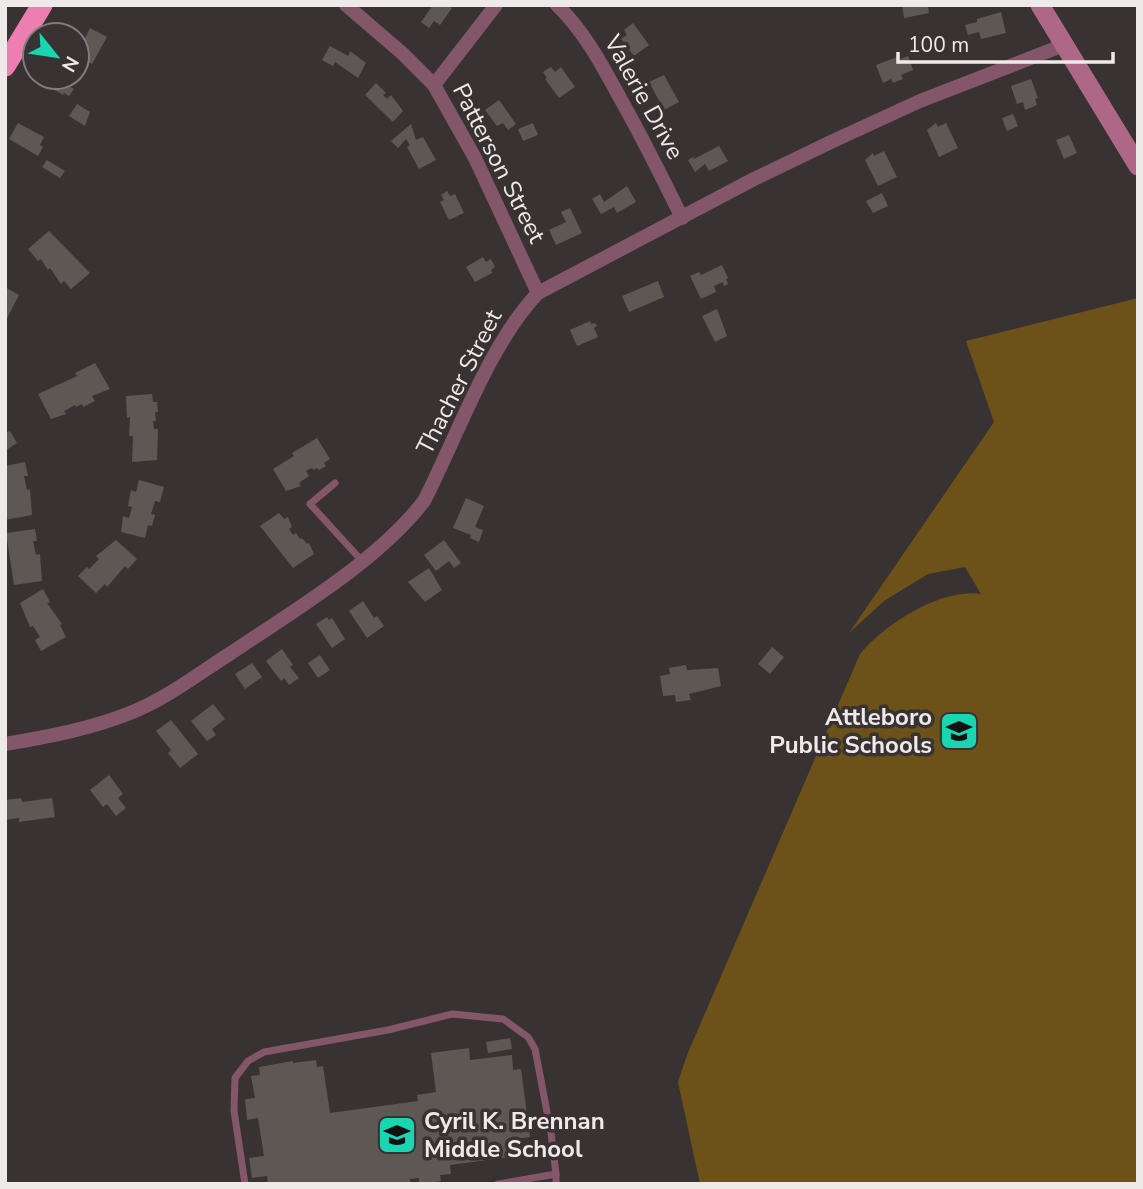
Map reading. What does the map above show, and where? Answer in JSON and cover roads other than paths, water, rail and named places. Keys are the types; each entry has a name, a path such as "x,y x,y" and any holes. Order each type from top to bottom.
{"highway":[{"path":"5,66 42,5"}],"main road":[{"path":"1040,5 1138,166"}],"street":[{"name":"Patterson Street","path":"346,5 402,53 434,85 475,158 538,293"},
{"path":"434,85 496,5"},
{"name":"Valerie Drive","path":"556,5 583,36 607,73 682,218"},
{"name":"Thacher Street","path":"5,744 101,724 156,702 311,599 362,561 411,519 424,501 499,347 523,309 538,293 754,179 920,101 1064,45"}],"lane":[{"path":"335,483 310,505 362,561"},
{"path":"245,1184 234,1111 235,1078 248,1061 273,1049 388,1030 452,1014 503,1019 528,1037 535,1049 551,1133 556,1184"},
{"path":"498,1184 556,1174"}],"place":[{"name":"Attleboro Public Schools","path":"959,731"},
{"name":"Cyril K. Brennan Middle School","path":"397,1135"}]}
